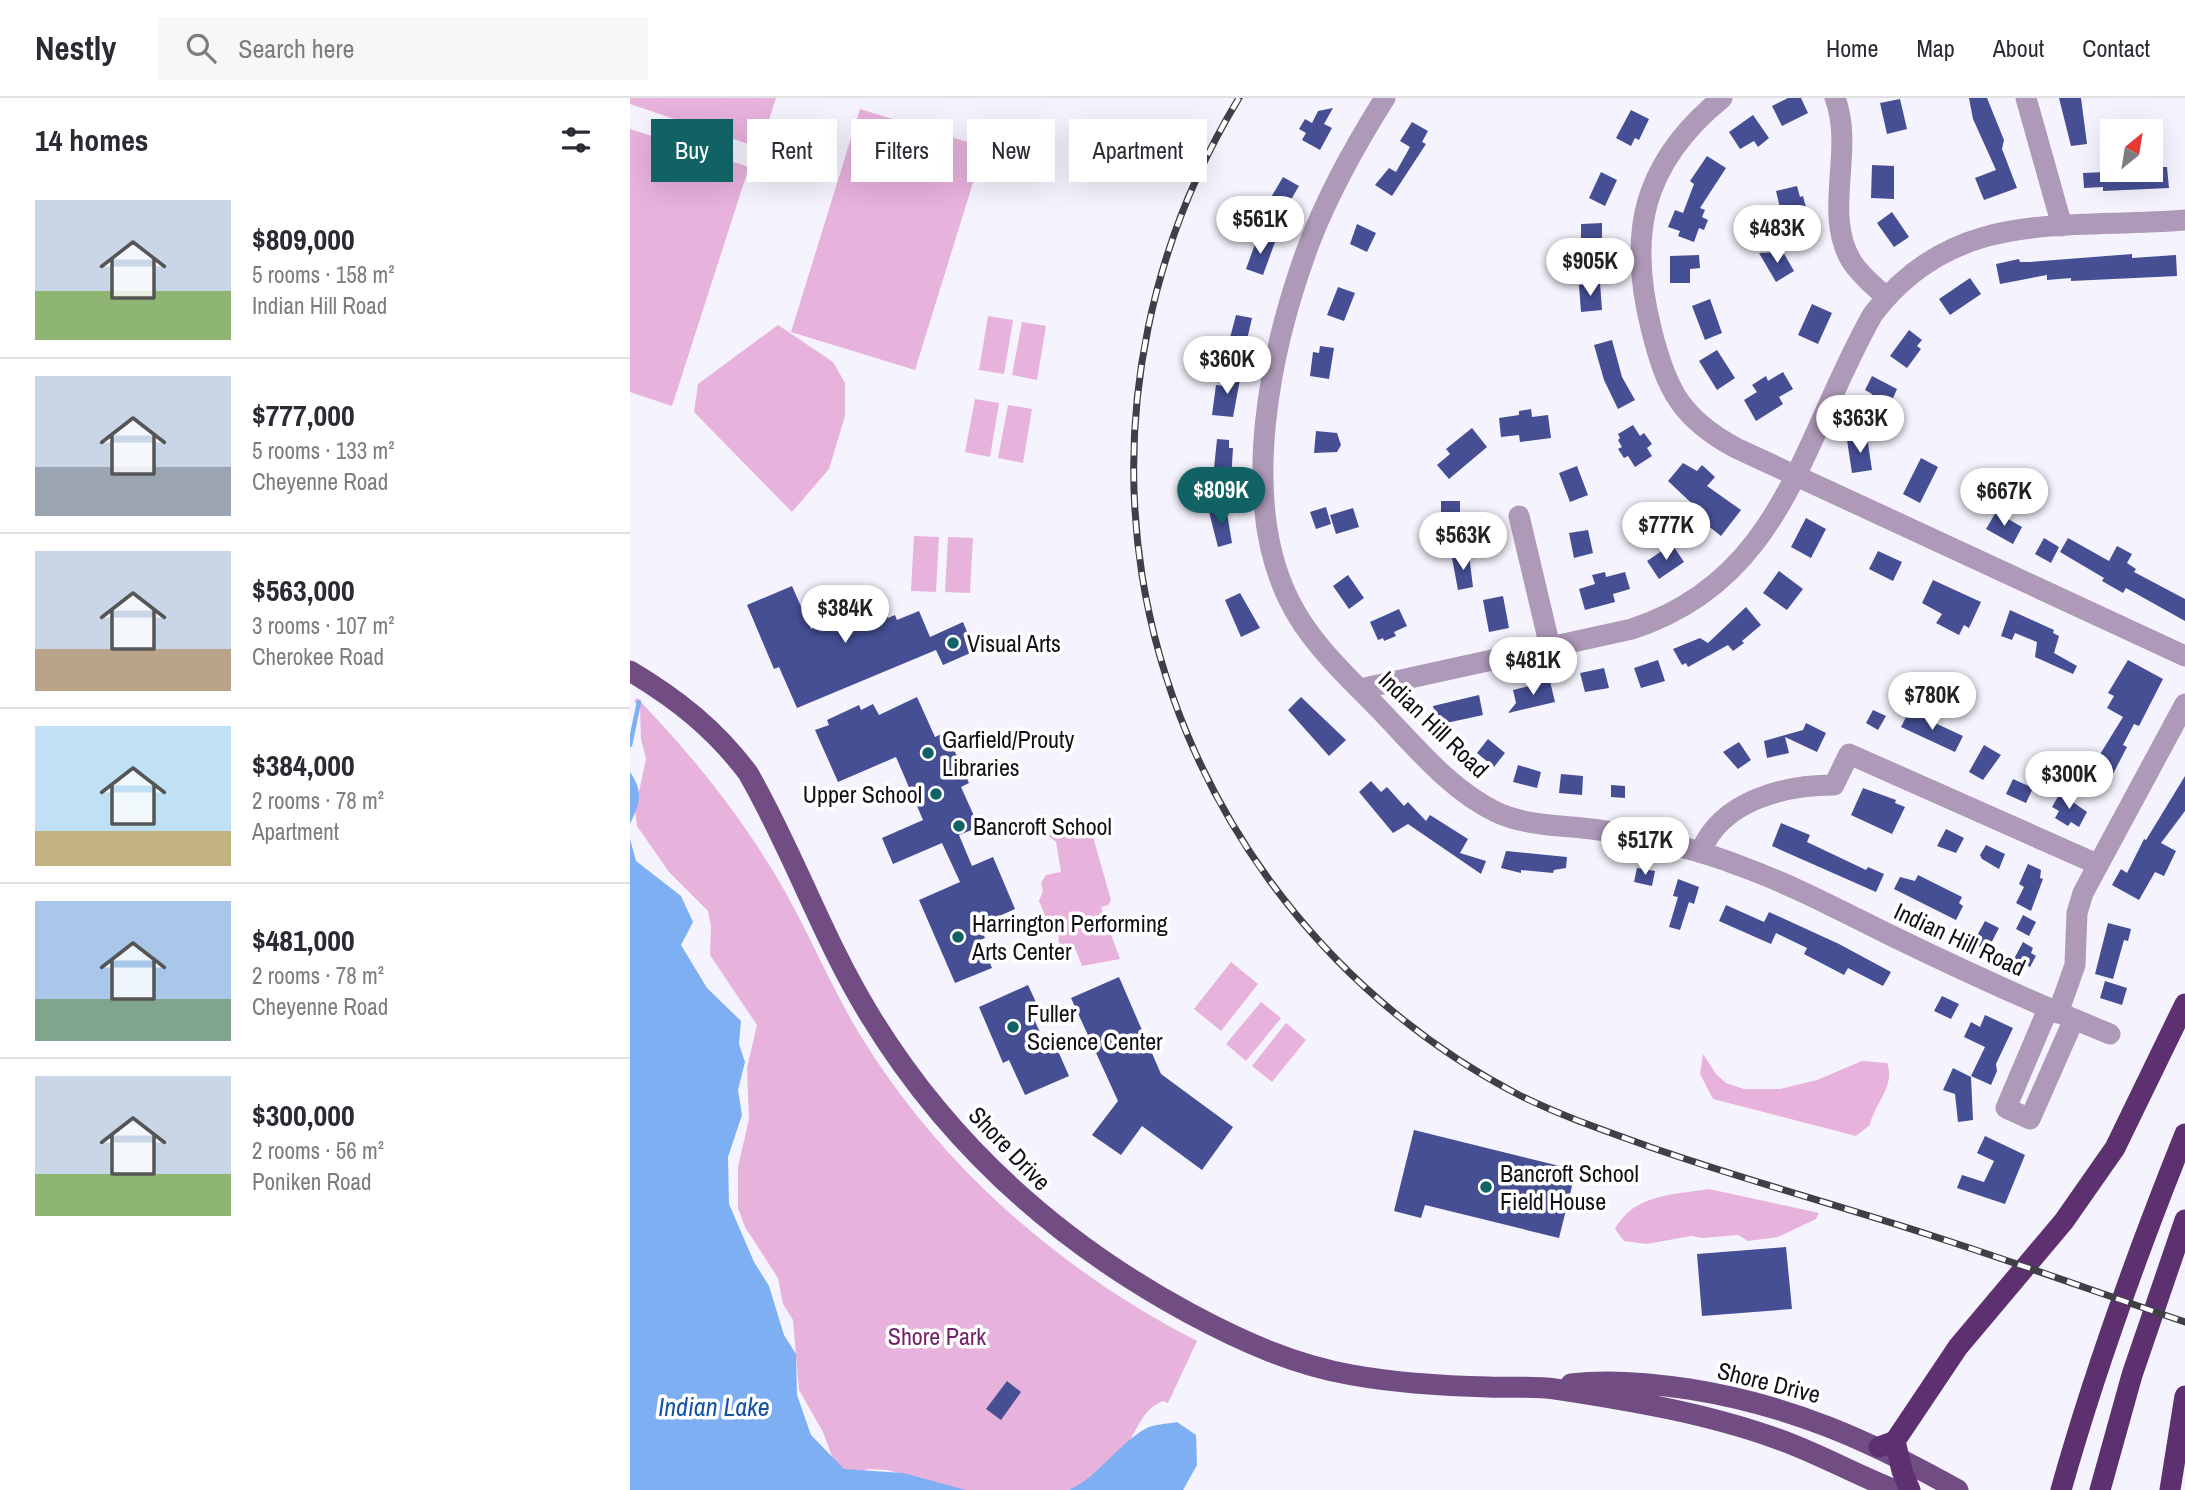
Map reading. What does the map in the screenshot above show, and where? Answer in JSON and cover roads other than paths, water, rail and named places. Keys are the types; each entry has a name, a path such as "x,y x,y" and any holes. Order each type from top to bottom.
{"highway":[{"path":"1910,1490 1891,1448 1941,1369 2064,1221 2115,1148 2185,1004"},
{"path":"2061,1490 2106,1342 2133,1276 2151,1215 2185,1135"},
{"path":"2100,1490 2132,1376 2185,1220"},
{"path":"2170,1490 2185,1396"}],"main road":[{"name":"Shore Drive","path":"630,671 690,710 729,748 766,805 868,1013 950,1124 1021,1199 1047,1221 1154,1294 1222,1331 1285,1357 1352,1375 1454,1386 1552,1389 1691,1414 1746,1428 1801,1448 1895,1490"},
{"name":"Shore Drive","path":"1552,1389 1574,1384 1618,1383 1706,1392 1802,1415 1891,1448 1958,1490"}],"street":[{"name":"Indian Hill Road","path":"1385,98 1343,170 1301,267 1276,364 1264,459 1268,531 1281,581 1305,628 1444,776 1472,799 1499,813 1521,821 1644,837 1701,851 1787,884 2060,1014 2110,1034"},
{"path":"1722,98 1688,130 1667,160 1651,193 1639,240 1644,300 1664,373 1683,409 1713,436 2185,656"},
{"path":"1835,98 1842,127 1842,238 1860,273 1886,297"},
{"path":"2026,98 2062,226"},
{"path":"1360,689 1659,621 1703,597 1723,581 1755,544 1794,475 1862,333 1886,297 1934,259 1962,243 2008,230 2185,220"},
{"path":"1519,516 1550,647"},
{"path":"2060,1014 2075,965 2079,903 2097,864 2185,704"},
{"path":"1701,851 1707,839 1726,819 1761,797 1791,786 1834,785 1849,754 2097,864"}],"water":[{"path":"630,772 639,798 630,824"},
{"name":"Indian Lake","path":"630,839 636,861 681,896 693,922 681,945 707,988 741,1021 739,1044 745,1062 738,1090 742,1115 728,1157 729,1204 754,1262 769,1286 784,1335 796,1354 797,1395 811,1435 844,1469 903,1473 966,1490 630,1490"},
{"path":"1177,1422 1196,1435 1197,1465 1183,1490 1069,1490 1089,1477 1145,1429"}],"waterway":[{"path":"630,745 639,702"}],"railway":[{"path":"1239,98 1209,153 1183,210 1163,268 1148,328 1138,389 1134,451 1135,513 1142,575 1160,657 1188,735 1224,810 1269,880 1321,944 1381,1002 1447,1052 1519,1095 1650,1147 1967,1247 2185,1322"}],"place":[{"name":"Visual Arts","path":"953,643"},
{"name":"Garfield/Prouty Libraries","path":"928,753"},
{"name":"Upper School","path":"936,794"},
{"name":"Bancroft School","path":"959,826"},
{"name":"Harrington Performing Arts Center","path":"958,937"},
{"name":"Fuller Science Center","path":"1013,1027"},
{"name":"Bancroft School Field House","path":"1486,1187"}],"park label":[{"name":"Shore Park","path":"937,1336"}]}
